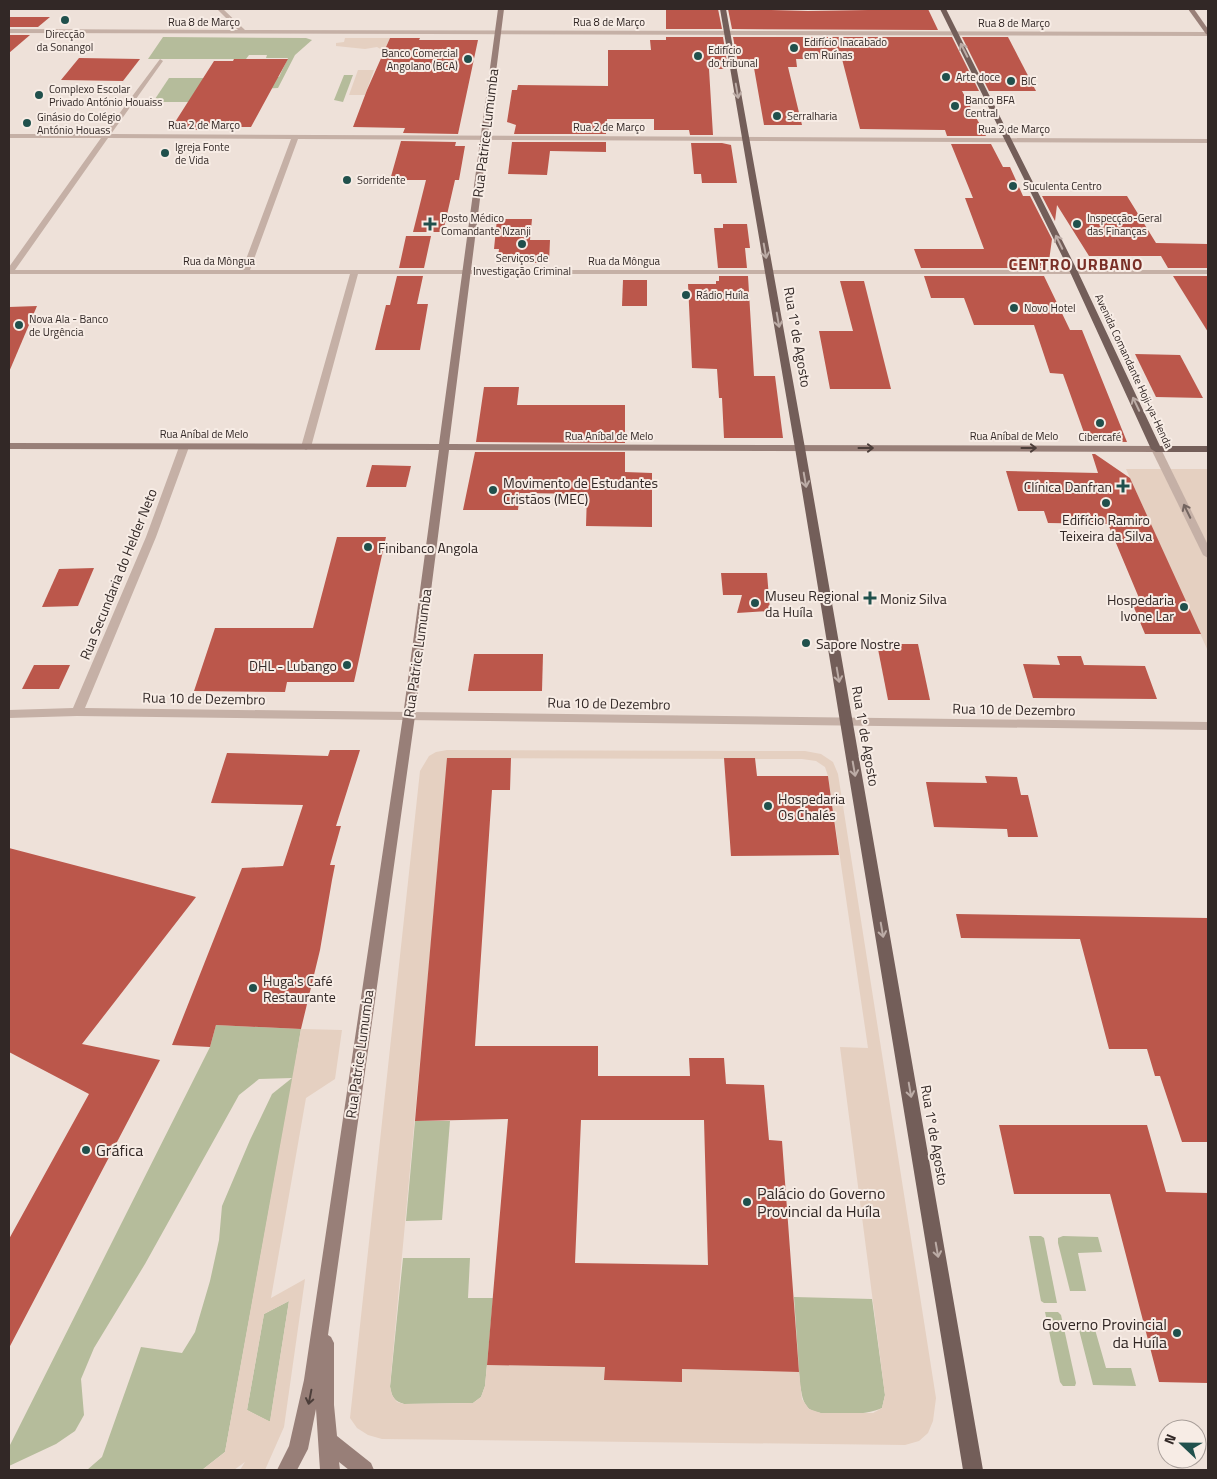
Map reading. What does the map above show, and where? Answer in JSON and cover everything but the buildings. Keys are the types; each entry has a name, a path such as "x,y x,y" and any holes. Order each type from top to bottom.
{"main road":[{"name":"Rua 1º de Agosto","path":"723,9 800,448 973,1470"},
{"name":"Avenida Comandante Hoji-ya-Henda","path":"943,9 1074,272 1156,449"},
{"name":"Rua Aníbal de Melo","path":"1156,449 1208,449"}],"street":[{"path":"220,9 244,32"},
{"name":"Rua Patrice Lumumba","path":"287,1470 298,1449 308,1405 324,1297 409,716 501,9"},
{"path":"1191,9 1208,33"},
{"name":"Rua 8 de Março","path":"9,31 1208,33"},
{"path":"9,272 160,61"},
{"name":"Rua 2 de Março","path":"9,136 1208,141"},
{"path":"245,272 295,137"},
{"name":"Rua da Môngua","path":"9,272 1208,272"},
{"path":"306,447 355,272"},
{"name":"Rua Aníbal de Melo","path":"9,446 1156,449"},
{"name":"Rua Secundaria do Helder Neto","path":"77,712 151,537 184,447"},
{"name":"Avenida Comandante Hoji-ya-Henda","path":"1156,449 1208,555"},
{"name":"Rua 10 de Dezembro","path":"9,714 77,712 1208,726"},
{"name":"Rua Patrice Lumumba","path":"324,1297 325,1405 330,1470"},
{"path":"328,1442 364,1470"}],"green space":[{"path":"163,37 306,38 312,40 295,55 278,88 258,89 264,77 279,77 288,58 266,58 267,55 249,55 246,59 148,59"},
{"path":"344,75 353,75 343,102 334,100"},
{"path":"169,78 236,78 222,102 153,102"},
{"path":"216,1025 301,1029 225,1452 202,1470 87,1470 102,1457 141,1347 182,1353 195,1332 210,1281 219,1240 222,1206 272,1094 292,1078 259,1079 239,1095 145,1264 94,1348 81,1379 84,1415 75,1431 56,1444 9,1466 9,1447 210,1047"},
{"path":"415,1121 450,1121 442,1220 406,1221"},
{"path":"1029,1236 1041,1236 1044,1238 1057,1303 1044,1303 1041,1301"},
{"path":"1063,1236 1098,1237 1102,1252 1078,1253 1086,1291 1070,1291 1058,1243 1058,1238"},
{"path":"403,1258 470,1258 468,1298 493,1298 485,1386 481,1397 473,1403 404,1404 393,1396 390,1387"},
{"path":"794,1297 872,1299 885,1395 882,1408 856,1414 833,1414 822,1413 808,1408 803,1400 800,1385"},
{"path":"289,1301 270,1422 247,1410 264,1314"},
{"path":"1045,1312 1058,1312 1061,1315 1076,1383 1075,1386 1063,1386 1060,1382"},
{"path":"1078,1326 1094,1326 1106,1368 1131,1368 1136,1386 1093,1385"}],"shaded area":[{"path":"345,38 390,38 384,51 377,47 365,49 336,46 336,43 344,42"},
{"path":"358,70 374,70 365,95 349,95"},
{"path":"1126,469 1208,469 1208,651 1169,565"},
{"path":"447,750 805,751 821,754 833,762 838,774 936,1398 933,1421 928,1433 919,1441 905,1445 382,1439 368,1435 357,1428 350,1418 420,771 429,756 436,752","holes":["448,758 802,759 816,761 825,767 828,776 868,1048 840,1047 885,1395 882,1408 873,1413 821,1413 809,1409 802,1399 799,1372 682,1369 682,1382 605,1380 605,1367 487,1365 485,1386 481,1397 473,1403 404,1404 397,1402 392,1395 390,1386"]},
{"path":"301,1029 342,1030 335,1079 306,1098 271,1298 305,1279 284,1427 265,1470 240,1470 245,1462 234,1470 202,1470 225,1452","holes":["289,1301 270,1421 247,1410 264,1314"]}],"place":[{"name":"Direcção da Sonangol","path":"65,20"},
{"name":"Edifício Inacabado em Ruínas","path":"794,48"},
{"name":"Edifício do tribunal","path":"698,56"},
{"name":"Banco Comercial Angolano (BCA)","path":"468,59"},
{"name":"Arte doce","path":"946,77"},
{"name":"BIC","path":"1011,81"},
{"name":"Complexo Escolar Privado António Houaiss","path":"39,95"},
{"name":"Banco BFA Central","path":"955,106"},
{"name":"Serralharia","path":"777,116"},
{"name":"Ginásio do Colégio António Houass","path":"27,123"},
{"name":"Igreja Fonte de Vida","path":"165,153"},
{"name":"Sorridente","path":"347,180"},
{"name":"Suculenta Centro","path":"1013,186"},
{"name":"Posto Médico Comandante Nzanji","path":"430,224"},
{"name":"Inspecção-Geral das Finanças","path":"1077,224"},
{"name":"Serviços de Investigação Criminal","path":"522,244"},
{"name":"Rádio Huíla","path":"686,295"},
{"name":"Novo Hotel","path":"1014,308"},
{"name":"Nova Ala - Banco de Urgência","path":"19,325"},
{"name":"Cibercafé","path":"1100,423"},
{"name":"Clínica Danfran","path":"1123,486"},
{"name":"Movimento de Estudantes Cristãos (MEC)","path":"493,490"},
{"name":"Edifício Ramiro Teixeira da Silva","path":"1106,503"},
{"name":"Finibanco Angola","path":"368,547"},
{"name":"Moniz Silva","path":"870,598"},
{"name":"Museu Regional da Huíla","path":"755,603"},
{"name":"Hospedaria Ivone Lar","path":"1184,607"},
{"name":"Sapore Nostre","path":"806,643"},
{"name":"DHL - Lubango","path":"347,665"},
{"name":"Hospedaria Os Chalés","path":"768,806"},
{"name":"Huga's Café Restaurante","path":"253,988"},
{"name":"Gráfica","path":"86,1150"},
{"name":"Palácio do Governo Provincial da Huíla","path":"747,1202"},
{"name":"Governo Provincial da Huíla","path":"1177,1333"}],"district":[{"name":"CENTRO URBANO","path":"1076,264"}]}
